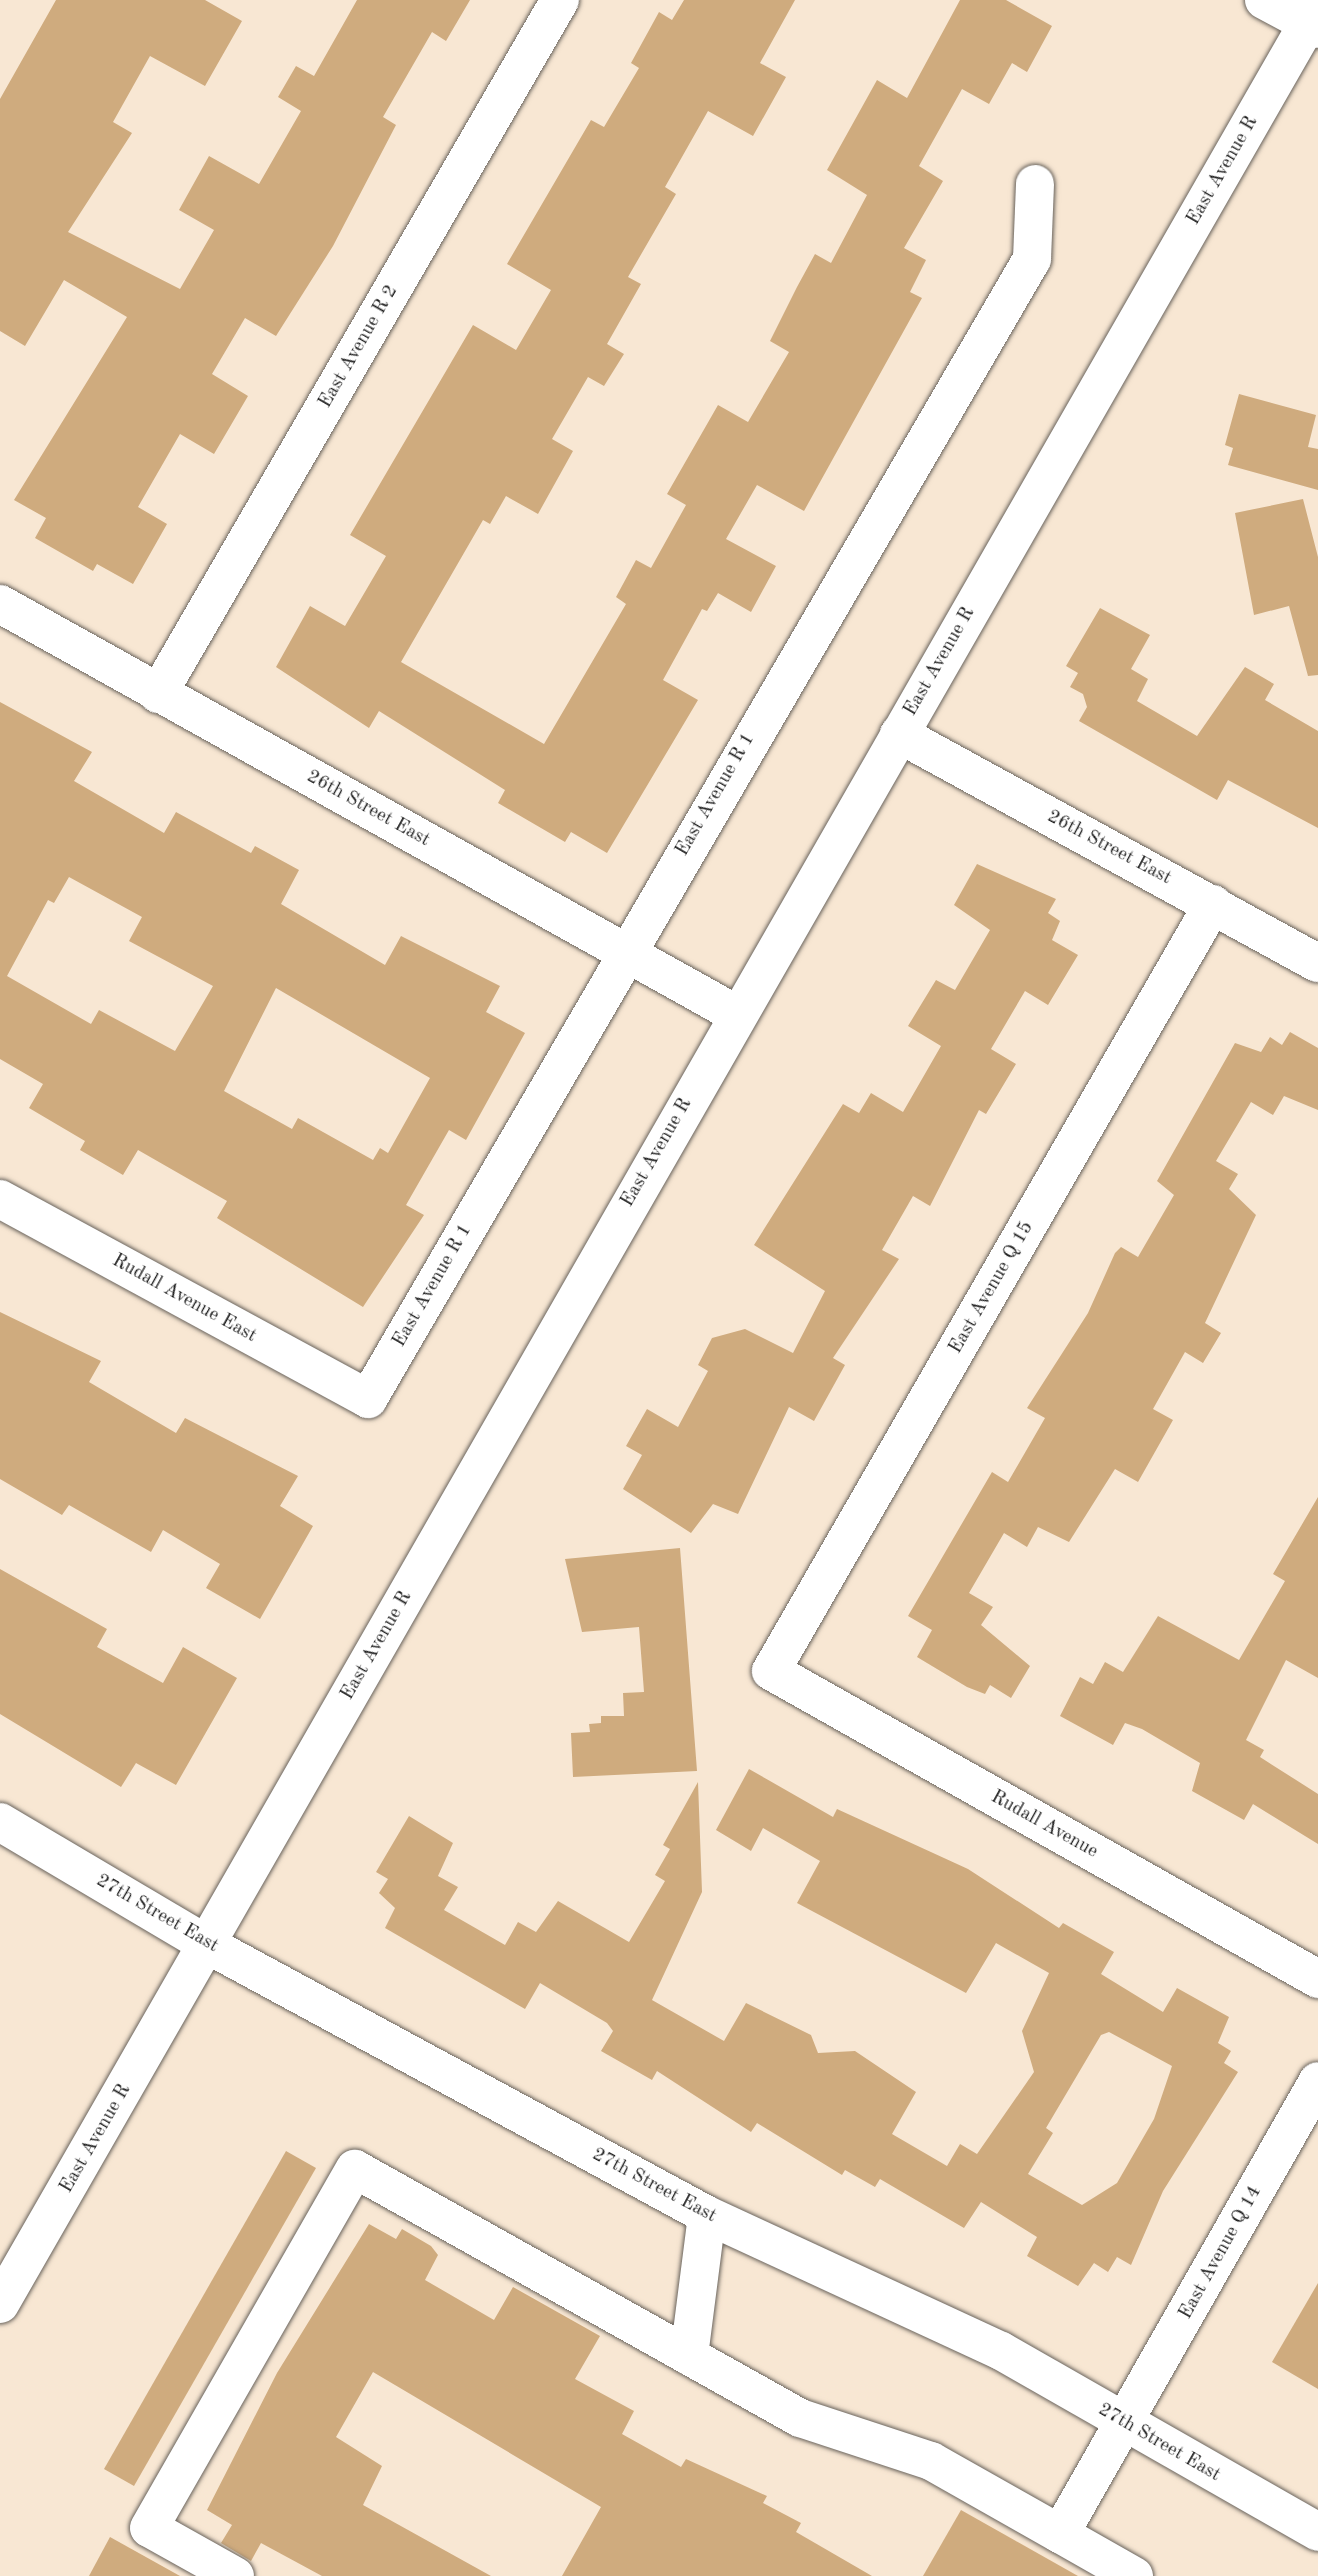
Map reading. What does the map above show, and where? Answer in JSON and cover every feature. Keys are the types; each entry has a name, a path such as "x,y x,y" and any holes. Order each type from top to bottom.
{"street":[{"name":"East Avenue R 2","path":"158,694 560,0"},
{"path":"1264,0 1314,19"},
{"name":"East Avenue R","path":"0,2304 208,1945 736,1014 1314,19"},
{"name":"East Avenue R 1","path":"368,1399 625,950 1032,259 1035,184"},
{"name":"26th Street East","path":"0,604 736,1014"},
{"name":"26th Street East","path":"899,734 1318,962"},
{"name":"East Avenue Q 15","path":"771,1671 1213,904"},
{"name":"Rudall Avenue East","path":"0,1199 368,1399"},
{"name":"Rudall Avenue","path":"771,1671 1318,1979"},
{"name":"27th Street East","path":"0,1822 208,1945 707,2215 1001,2351 1318,2532"},
{"name":"East Avenue Q 14","path":"1060,2534 1318,2081"},
{"path":"235,2576 149,2528 355,2169 800,2418 930,2461 1134,2576"},
{"path":"689,2356 707,2215"}],"building":[{"path":"56,0 205,0 242,21 205,86 150,56 113,122 132,133 68,232 180,289 214,230 179,210 209,156 259,184 301,111 278,97 296,66 314,76 357,0 470,0 446,41 432,32 383,117 396,125 333,246 276,336 245,318 212,374 248,396 214,454 180,434 138,507 167,524 133,584 97,564 93,571 35,538 46,518 14,500 127,317 64,280 25,346 0,331 0,99"},
{"path":"684,0 795,0 760,63 786,77 753,136 708,111 665,187 676,194 628,277 641,284 607,344 624,354 604,386 588,377 552,439 573,451 538,514 506,496 490,524 483,520 401,662 544,744 626,604 616,597 636,560 651,568 686,505 667,494 718,405 748,422 789,352 770,341 815,254 831,263 867,195 827,170 877,80 907,98 960,0 1006,0 1052,26 1027,72 1012,63 989,104 962,89 919,166 943,181 904,248 926,260 910,292 922,298 804,511 757,485 726,539 776,566 751,612 718,593 707,611 702,609 663,680 698,700 607,853 571,832 565,842 498,803 505,790 379,711 369,728 276,667 310,606 345,626 386,556 350,535 473,325 516,350 551,290 507,264 591,120 604,127 639,68 631,63 659,12 672,20"},
{"path":"1239,394 1316,415 1308,447 1318,449 1318,490 1228,465 1233,448 1225,445"},
{"path":"1303,499 1318,557 1318,675 1308,676 1289,606 1254,615 1235,513"},
{"path":"1100,608 1150,635 1131,669 1148,679 1137,701 1197,736 1245,667 1274,684 1265,700 1318,731 1318,828 1228,780 1217,800 1079,721 1087,707 1083,694 1070,687 1078,673 1066,666"},
{"path":"0,702 92,752 74,781 164,833 176,812 251,853 255,846 299,870 281,904 385,965 401,936 500,986 486,1012 525,1033 466,1140 449,1130 406,1205 424,1215 363,1307 217,1218 227,1201 138,1150 123,1175 80,1150 85,1141 29,1108 43,1084 0,1059","holes":["69,877 142,917 129,941 213,986 175,1051 99,1010 91,1024 7,976 48,900 54,903","276,988 430,1078 388,1153 380,1148 373,1160 298,1118 292,1129 224,1091"]},
{"path":"977,864 1056,899 1048,913 1060,921 1052,940 1078,955 1048,1005 1025,991 991,1049 1016,1064 986,1114 979,1110 930,1206 913,1196 882,1250 899,1259 833,1358 845,1365 814,1421 789,1407 738,1514 713,1504 691,1533 623,1489 642,1455 626,1446 647,1409 678,1427 708,1371 698,1365 712,1338 745,1329 793,1353 825,1291 754,1245 843,1104 859,1113 871,1093 903,1112 941,1046 908,1026 936,980 955,990 990,930 954,905"},
{"path":"1290,1032 1318,1048 1318,1110 1284,1096 1273,1115 1251,1102 1216,1161 1238,1174 1229,1189 1256,1215 1205,1323 1221,1333 1203,1363 1185,1352 1153,1409 1173,1420 1138,1482 1115,1469 1069,1542 1038,1527 1027,1547 1004,1533 969,1593 993,1607 981,1625 1030,1666 1011,1698 990,1685 985,1694 967,1687 917,1657 932,1630 908,1616 992,1472 1008,1482 1045,1418 1027,1408 1088,1313 1115,1253 1121,1247 1138,1257 1174,1195 1157,1181 1235,1043 1261,1052 1270,1037 1282,1045"},
{"path":"0,1312 101,1361 89,1382 176,1433 185,1418 298,1476 280,1506 313,1526 260,1619 206,1588 220,1564 163,1530 151,1552 69,1505 62,1515 0,1479"},
{"path":"1318,1497 1318,1678 1286,1660 1246,1740 1264,1750 1260,1757 1318,1794 1318,1844 1253,1804 1244,1820 1192,1791 1200,1763 1142,1729 1125,1723 1113,1745 1060,1716 1080,1677 1093,1684 1105,1662 1123,1672 1158,1616 1239,1660 1285,1581 1273,1574"},
{"path":"680,1548 697,1771 573,1777 571,1733 590,1732 589,1724 601,1723 601,1716 624,1716 623,1693 644,1692 639,1627 582,1632 565,1559"},
{"path":"0,1569 107,1629 97,1647 163,1683 183,1647 237,1678 176,1785 136,1763 121,1787 0,1714"},
{"path":"749,1769 833,1817 837,1809 968,1869 1059,1928 1063,1923 1114,1952 1101,1974 1163,2012 1177,1988 1229,2017 1218,2043 1231,2051 1224,2063 1238,2072 1163,2191 1131,2265 1117,2257 1108,2272 1094,2263 1078,2286 1027,2256 1037,2237 981,2202 964,2228 880,2179 875,2187 845,2170 842,2175 757,2123 751,2132 657,2071 652,2080 601,2051 613,2031 607,2023 540,1983 525,2009 385,1928 395,1908 379,1893 388,1879 376,1872 409,1816 453,1843 438,1876 458,1887 444,1910 505,1945 518,1922 536,1932 558,1901 629,1942 665,1881 655,1875 670,1849 663,1845 698,1782 702,1892 652,2000 724,2041 746,2003 811,2035 818,2053 855,2051 916,2092 892,2134 947,2166 960,2144 977,2154 1034,2072 1022,2031 1049,1973 996,1943 966,1993 797,1903 820,1861 763,1828 751,1851 716,1830","holes":["1109,2032 1172,2066 1154,2119 1117,2183 1082,2205 1028,2174 1053,2133 1046,2128 1101,2035"]},
{"path":"286,2151 316,2168 134,2486 104,2469"},
{"path":"369,2224 396,2239 402,2229 431,2246 438,2255 425,2280 494,2320 513,2287 600,2336 575,2379 634,2411 622,2434 681,2467 686,2459 767,2496 763,2503 801,2523 796,2532 872,2576 562,2576 601,2507 373,2372 336,2437 382,2466 363,2505 491,2576 322,2576 261,2543 251,2561 221,2543 232,2525 207,2510 277,2373"},
{"path":"1318,2283 1318,2389 1272,2362"},
{"path":"961,2510 1078,2576 923,2576"},
{"path":"110,2537 180,2576 89,2576"}]}
